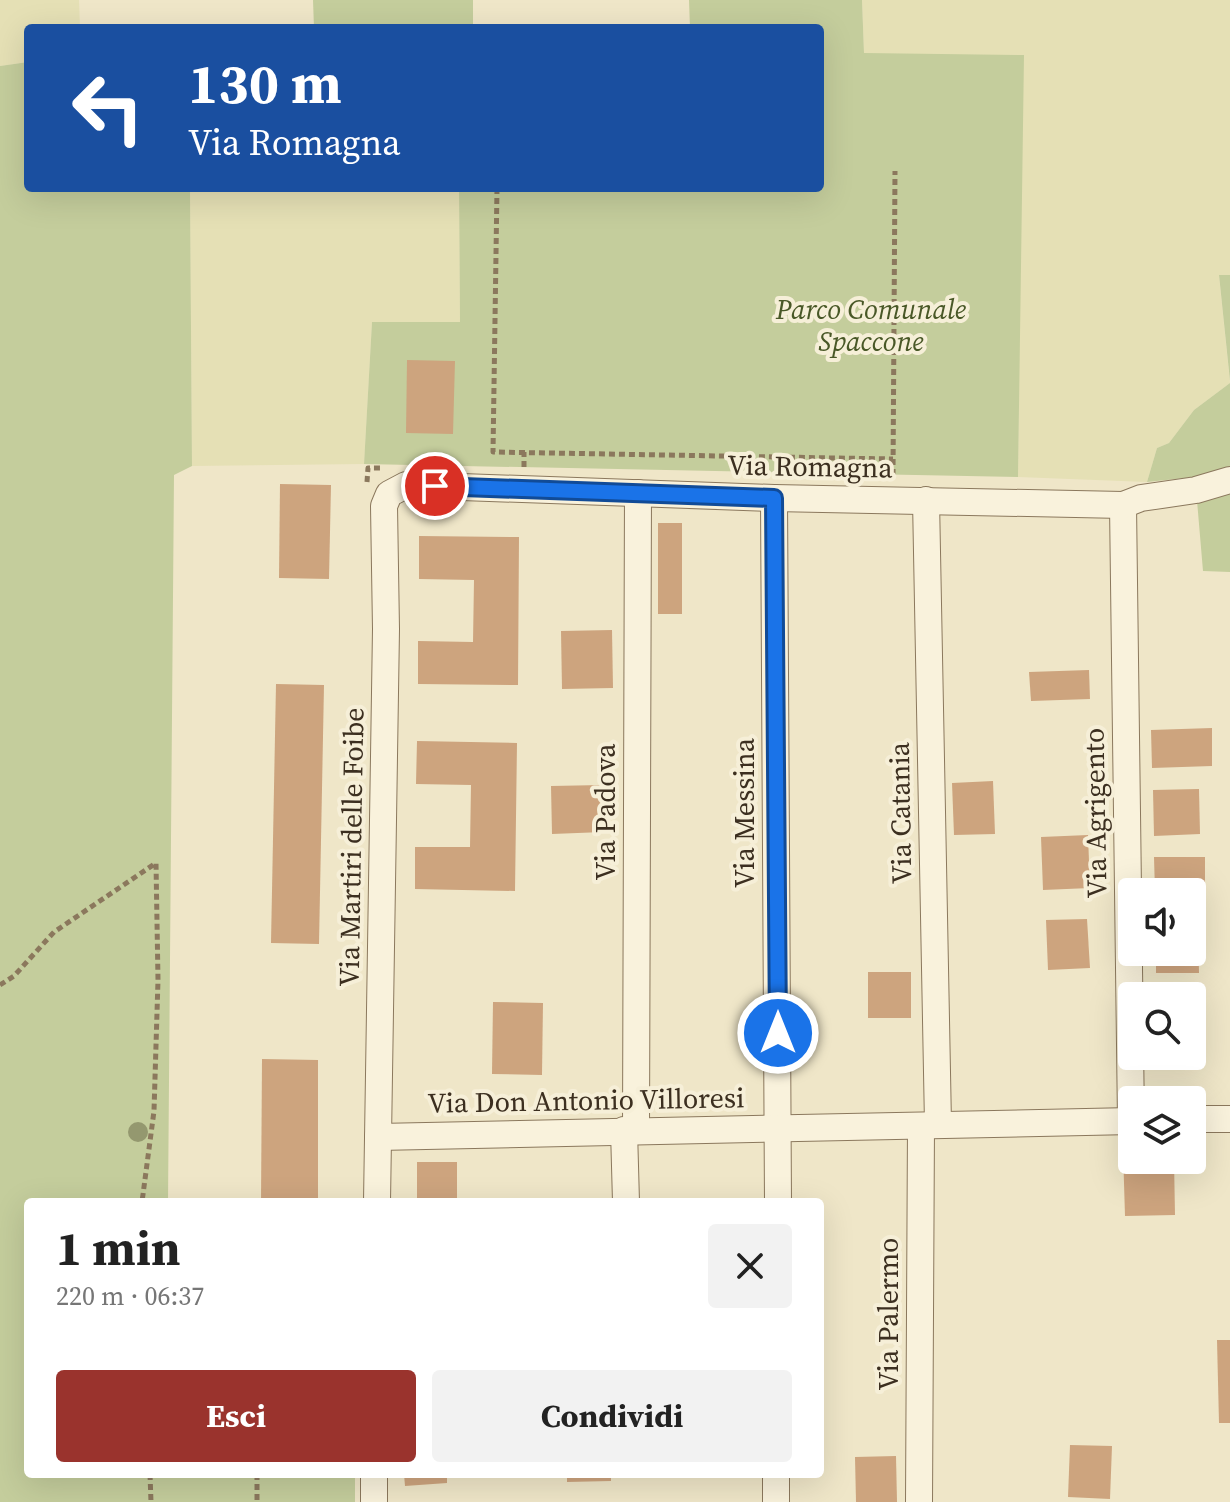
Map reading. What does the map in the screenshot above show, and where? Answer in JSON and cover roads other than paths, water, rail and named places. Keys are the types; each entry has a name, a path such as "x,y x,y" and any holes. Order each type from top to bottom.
{"street":[{"name":"Via Romagna","path":"389,494 406,485 774,498 1123,505 1141,498 1196,490 1230,480"},
{"name":"Via Padova","path":"626,1198 630,1130 638,493"},
{"name":"Via Martiri delle Foibe","path":"377,1198 386,629 384,506 389,494"},
{"name":"Via Messina","path":"774,498 778,1198"},
{"name":"Via Catania","path":"926,500 930,1125"},
{"name":"Via Agrigento","path":"1123,505 1131,1086"},
{"path":"1206,1119 1230,1119"},
{"name":"Via Don Antonio Villoresi","path":"378,1137 1118,1121"},
{"name":"Via Palermo","path":"919,1502 930,1125"},
{"path":"374,1478 374,1502"},
{"path":"776,1478 776,1502"}],"park label":[{"name":"Parco Comunale Spaccone","path":"871,325"}]}
